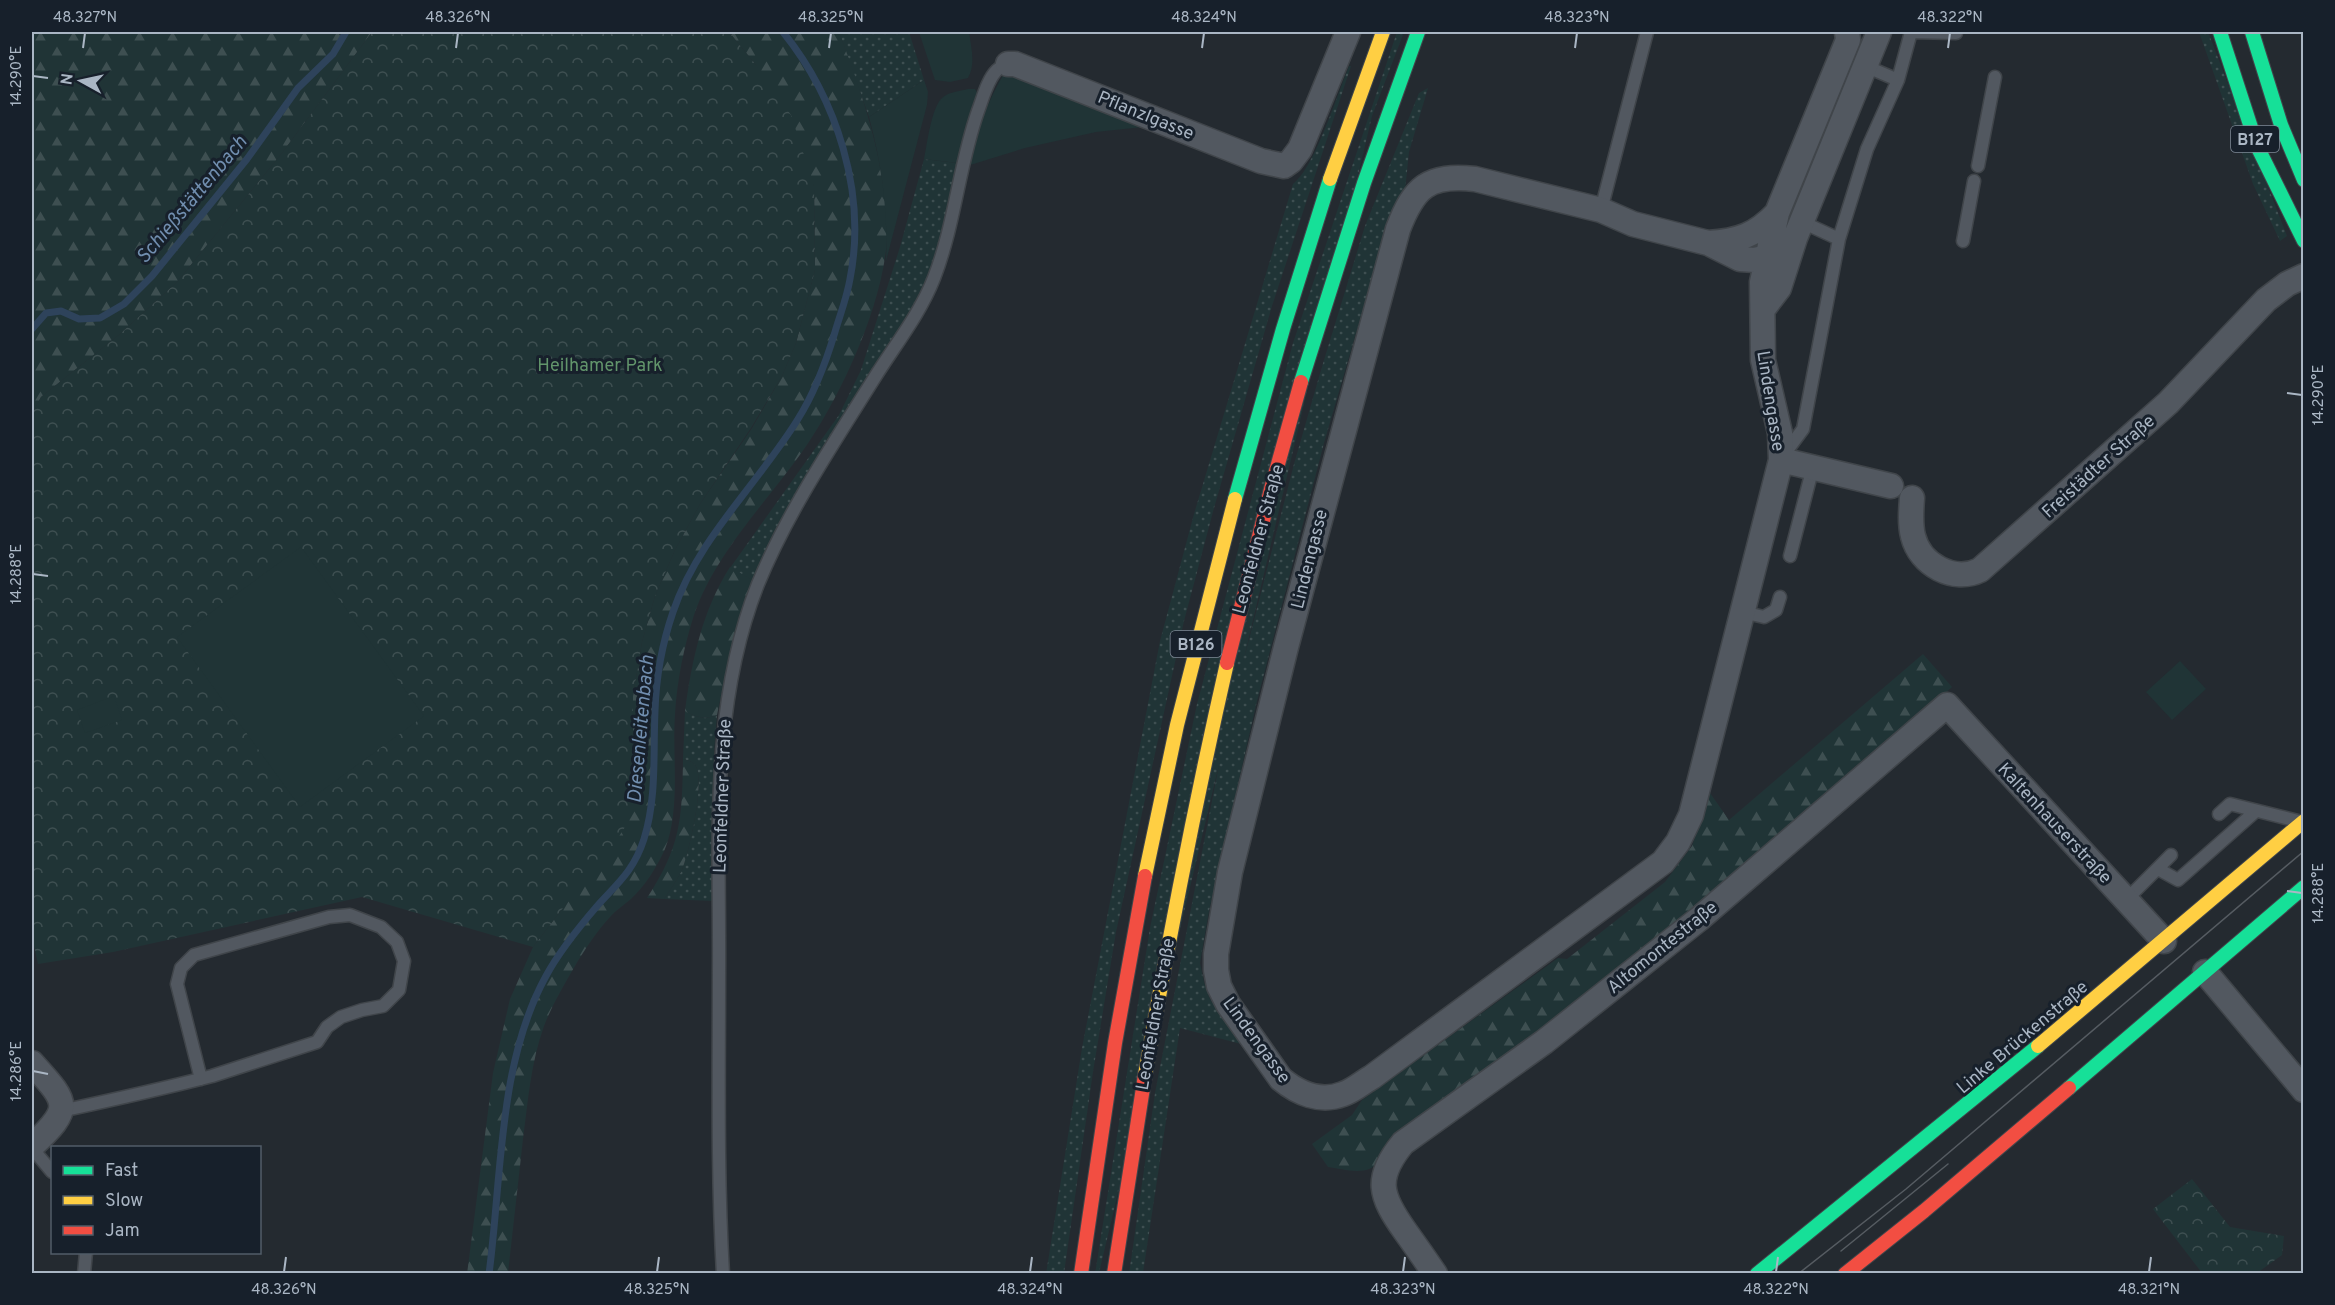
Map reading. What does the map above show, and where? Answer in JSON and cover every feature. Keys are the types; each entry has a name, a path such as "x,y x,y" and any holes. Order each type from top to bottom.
{"main road":[{"name":"Leonfeldner Straße","path":"1081,1274 1103,1118 1139,905 1189,670 1228,520 1277,348 1328,188 1383,32"},
{"name":"Leonfeldner Straße","path":"1114,1274 1148,1049 1173,910 1233,633 1309,353 1361,191 1418,32"},
{"name":"B127","path":"2220,32 2257,146 2304,241"},
{"name":"B127","path":"2253,32 2270,93 2304,180"},
{"name":"Linke Brückenstraße","path":"1757,1274 1892,1168 2164,941 2303,821"},
{"path":"1845,1274 1924,1211 2304,887"}],"street":[{"name":"Pflanzlgasse","path":"1008,63 1015,63 1261,161 1284,165 1291,161 1300,149 1348,32"},
{"path":"1763,309 1779,288 1798,230 1879,32"},
{"name":"Lindengasse","path":"1767,257 1755,260 1740,259 1708,243 1633,224 1601,210 1475,179 1456,177 1436,180 1416,192 1407,206 1398,229 1289,636 1230,872 1216,954 1219,986 1228,1004 1281,1079 1292,1088 1308,1096 1325,1098 1343,1095 1372,1077 1663,862 1678,842 1691,815 1781,460 1780,433 1763,360 1761,333 1762,282 1767,257 1777,213 1849,34"},
{"name":"Lindengasse","path":"1708,243 1744,237 1762,228 1777,213"},
{"path":"1767,257 1798,230"},
{"name":"Freistädter Straße","path":"1912,498 1913,538 1924,556 1937,568 1955,575 1973,574 2168,404 2266,300 2304,276"},
{"path":"1781,460 1891,486"},
{"name":"Kaltenhauserstraße","path":"1947,705 2164,941"},
{"name":"Altomontestraße","path":"1435,1274 1391,1211 1385,1198 1383,1186 1385,1172 1403,1143 1544,1042 1691,925 1947,705"},
{"path":"2205,972 2304,1090"},
{"path":"32,1063 58,1091 62,1111 54,1125 32,1147"}],"lane":[{"path":"1601,210 1647,32"},
{"path":"1781,460 1803,429 1839,239 1867,149 1898,80 1911,32 1956,33"},
{"name":"Leonfeldner Straße","path":"723,1274 719,1172 720,771 722,733 735,657 759,582 801,499 824,458 919,308 933,281 943,251 963,158 973,124 997,69 1008,63"},
{"path":"1865,66 1898,80"},
{"path":"1978,166 1995,77"},
{"path":"1963,241 1974,181"},
{"path":"1798,230 1839,239"},
{"path":"1790,556 1813,467"},
{"path":"1742,612 1764,617 1776,610 1780,597"},
{"path":"2219,814 2230,804 2303,821"},
{"path":"2158,869 2178,880 2256,811"},
{"path":"2126,900 2171,855"},
{"path":"62,1111 201,1079 287,1054 317,1042 327,1027 341,1017 383,1006 399,990 404,961 397,942 381,927 350,915 329,917 194,955 181,968 177,984 201,1079"},
{"path":"32,1147 51,1171"},
{"path":"84,1274 86,1254"}],"green space":[{"path":"32,32 372,32 282,153 177,282 120,334 41,397 32,414"},
{"name":"Heilhamer Park","path":"372,32 729,32 756,65 791,115 814,186 815,270 796,343 782,376 751,428 700,504 675,550 655,596 642,642 633,696 633,796 625,827 602,863 533,947 362,897 113,952 38,964 32,937 32,414 41,397 120,334 177,282 282,153"},
{"path":"729,32 839,32 870,124 881,172 887,221 886,248 881,278 861,341 833,402 802,452 728,550 703,593 690,627 679,676 674,730 673,817 665,849 641,888 612,914 591,940 562,988 544,1026 528,1096 508,1273 467,1274 493,1073 510,999 533,947 566,904 633,796 633,696 642,642 655,596 675,550 700,504 752,428 782,376 796,343 815,270 814,186 756,65"},
{"path":"839,32 909,32 924,80 869,117"},
{"path":"919,32 969,32 972,61 968,78 950,82 935,80"},
{"path":"1397,32 1404,32 1372,116 1099,1273 1095,1274 1150,928 1197,704 1293,343"},
{"path":"2199,32 2208,32 2287,236 2280,241 2253,184"},
{"path":"1349,66 1351,66 1272,306 1184,621 1116,932 1064,1273 1046,1274 1082,1048 1160,641 1194,514 1293,184 1301,175 1317,147"},
{"path":"1005,72 1143,127 1096,132 1025,148 967,166 988,106"},
{"path":"924,80 928,92 927,105 886,261 883,188 869,117"},
{"path":"1428,88 1409,152 1405,191 1391,213 1324,443 1257,701 1209,911 1200,963 1204,982 1210,999 1241,1044 1180,1028 1143,1273 1129,1274 1155,1093 1226,729 1294,464 1365,226 1419,93"},
{"path":"975,89 978,94 957,163 924,159 932,119 941,99 954,92"},
{"path":"924,159 957,163 937,255 926,285 754,581 730,568 839,415 861,370 900,247"},
{"path":"301,547 424,716 300,807 177,637"},
{"path":"730,567 754,581 733,639 717,715 700,717 685,711 691,673 705,618"},
{"path":"1923,654 1952,687 1854,774 1655,941 1538,1031 1388,1140 1374,1167 1355,1171 1328,1167 1312,1144 1352,1115 1362,1100 1558,958 1567,959 1665,882 1692,846 1710,793 1729,820"},
{"path":"2180,661 2206,689 2172,720 2146,692"},
{"path":"114,696 122,720 85,733 77,710"},
{"path":"685,711 700,717 717,715 714,752 714,901 664,899 680,874 685,861 698,800 698,773 694,764 683,759"},
{"path":"683,759 695,765 699,785 689,848 682,870 664,899 647,898 667,863 673,847 682,799"},
{"path":"2192,1179 2230,1227 2284,1236 2282,1255 2257,1273 2202,1273 2153,1209"}],"waterway":[{"name":"Schießstättenbach","path":"32,329 46,313 61,311 79,319 100,318 124,304 152,276 247,159 298,88 333,54 346,32"},
{"name":"Diesenleitenbach","path":"489,1274 504,1121 510,1083 530,1010 557,957 625,875 636,859 644,839 653,792 658,674 673,612 697,560 804,409 824,366 849,286 854,246 854,214 851,181 843,148 819,87 783,32"}],"tram line":[{"path":"1798,1274 1906,1189 2304,851"},
{"path":"1841,1251 1948,1164"}],"traffic: fast":[{"path":"1301,382 1364,183 1418,32"},
{"path":"2220,32 2257,146 2304,241"},
{"path":"2252,32 2281,125 2304,180"},
{"path":"1235,499 1283,329 1330,179"},
{"path":"2069,1088 2304,887"},
{"path":"1757,1274 2038,1046"}],"traffic: slow":[{"path":"1330,179 1383,32"},
{"path":"1145,876 1177,725 1235,499"},
{"path":"1145,1075 1183,868 1227,663"},
{"path":"2038,1046 2304,821"}],"traffic: jam":[{"path":"1227,663 1301,382"},
{"path":"1081,1274 1115,1043 1145,876"},
{"path":"1114,1274 1145,1075"},
{"path":"1845,1274 1924,1211 2069,1088"}]}
